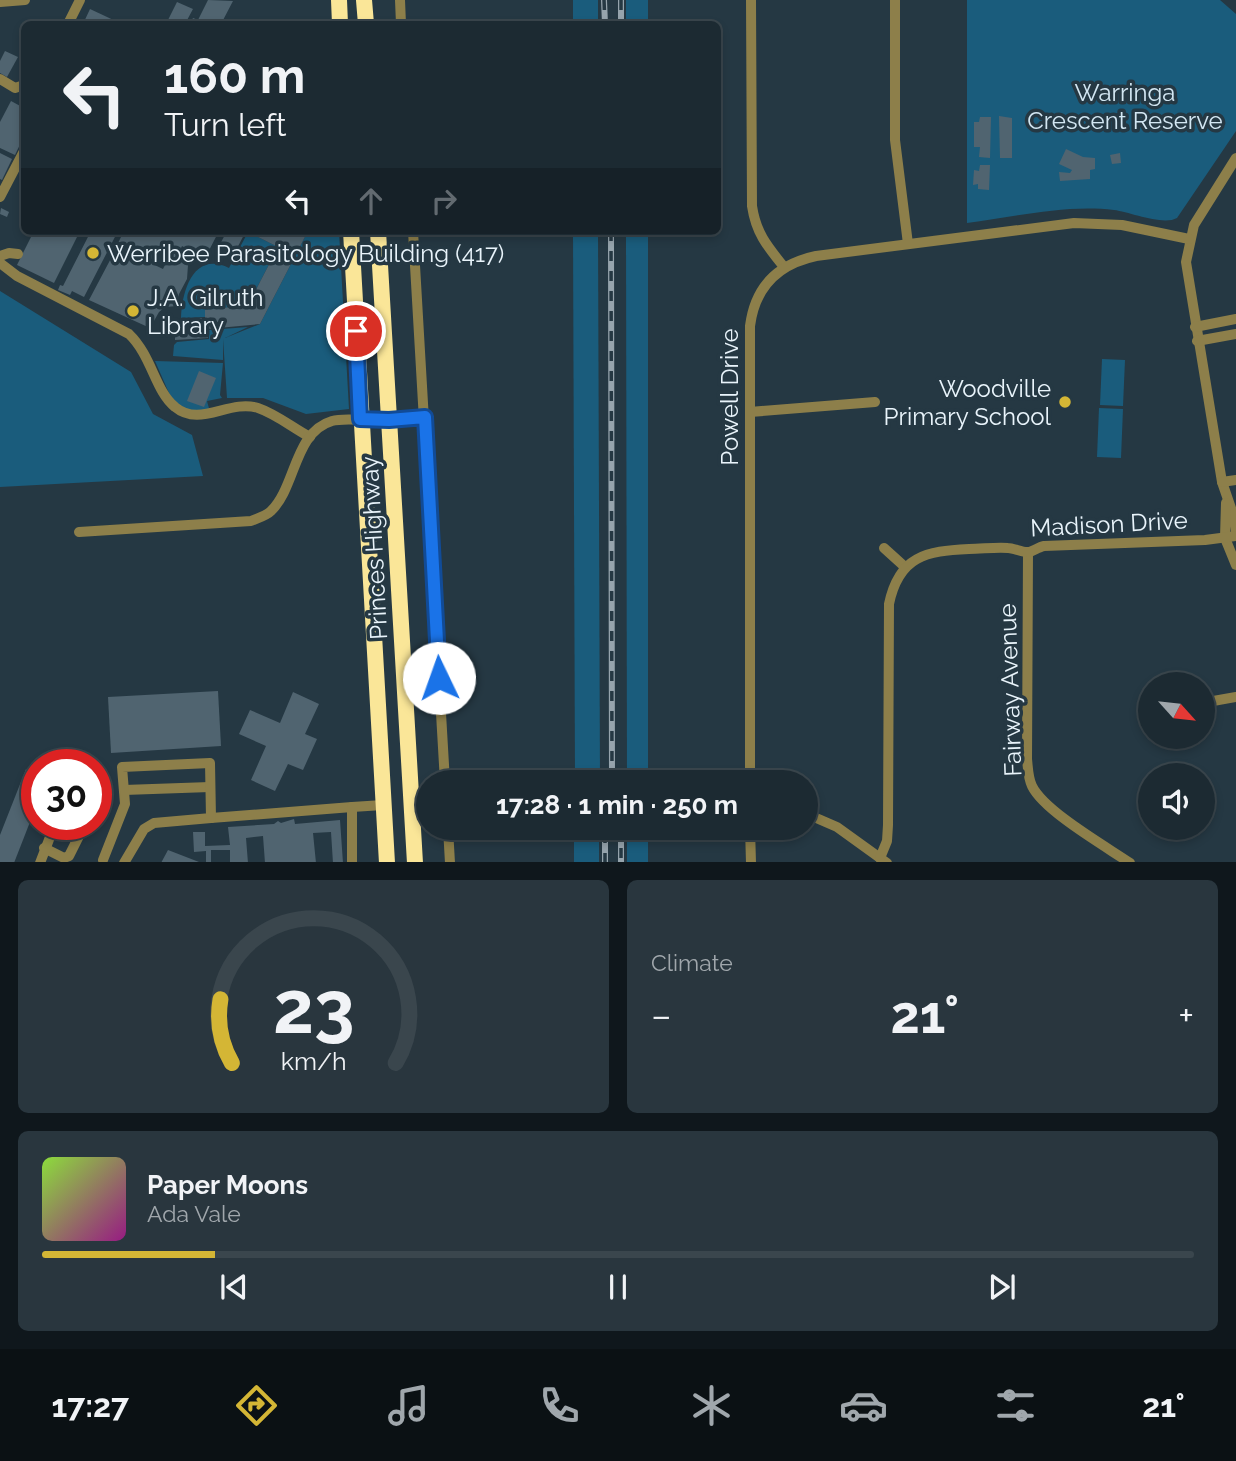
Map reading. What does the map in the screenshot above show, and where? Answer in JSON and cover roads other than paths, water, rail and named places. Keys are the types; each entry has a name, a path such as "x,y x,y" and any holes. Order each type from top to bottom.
{"highway":[{"path":"364,0 366,21"},
{"name":"Princes Highway","path":"351,235 387,862"},
{"name":"Princes Highway","path":"378,235 415,862"},
{"path":"360,419 389,420"}],"street":[{"path":"0,2 25,0"},
{"path":"70,21 80,0"},
{"path":"400,0 401,21"},
{"path":"751,0 754,223 761,237 784,267"},
{"path":"895,0 895,140 908,244"},
{"path":"0,79 15,88 21,86"},
{"path":"0,197 21,157"},
{"path":"1236,159 1201,211 1189,239 1186,262 1236,565"},
{"name":"Powell Drive","path":"750,770 751,313 763,287 784,267 816,256 1073,223 1122,225 1189,239"},
{"path":"414,235 444,770"},
{"path":"0,256 18,254"},
{"path":"0,263 17,276 129,334 148,359 166,399 184,413 198,416 238,406 257,408 310,437"},
{"path":"1195,327 1236,320"},
{"path":"1197,341 1236,334"},
{"path":"750,412 875,402"},
{"path":"389,420 425,417"},
{"path":"79,532 251,522 269,513 281,498 302,449 318,428 332,421 360,419"},
{"path":"1222,482 1236,480"},
{"name":"Madison Drive","path":"905,567 917,558 949,550 1010,547 1028,552 1044,546 1233,535"},
{"path":"818,819 837,827 884,860 888,825 889,604 892,589 905,567 884,548"},
{"name":"Fairway Avenue","path":"1028,552 1027,760 1032,786 1041,799 1057,812 1129,862"},
{"path":"1215,701 1236,697"},
{"path":"103,862 123,811 122,767 210,764 211,818"},
{"path":"124,790 210,787"},
{"path":"128,861 144,829 154,823 383,805"},
{"path":"352,807 352,862"},
{"path":"40,862 48,840"},
{"path":"44,848 64,858 69,856 77,840"},
{"path":"449,840 450,862"},
{"path":"751,840 751,862"}],"railway":[{"path":"604,0 605,21"},
{"path":"621,0 621,21"},
{"path":"611,235 612,770"},
{"path":"605,840 605,862"},
{"path":"621,840 621,862"}],"place":[{"name":"Werribee Parasitology Building (417)","path":"93,253"},
{"name":"J.A. Gilruth Library","path":"133,311"},
{"name":"Woodville Primary School","path":"1065,402"}],"park label":[{"name":"Warringa Crescent Reserve","path":"1125,106"}]}
